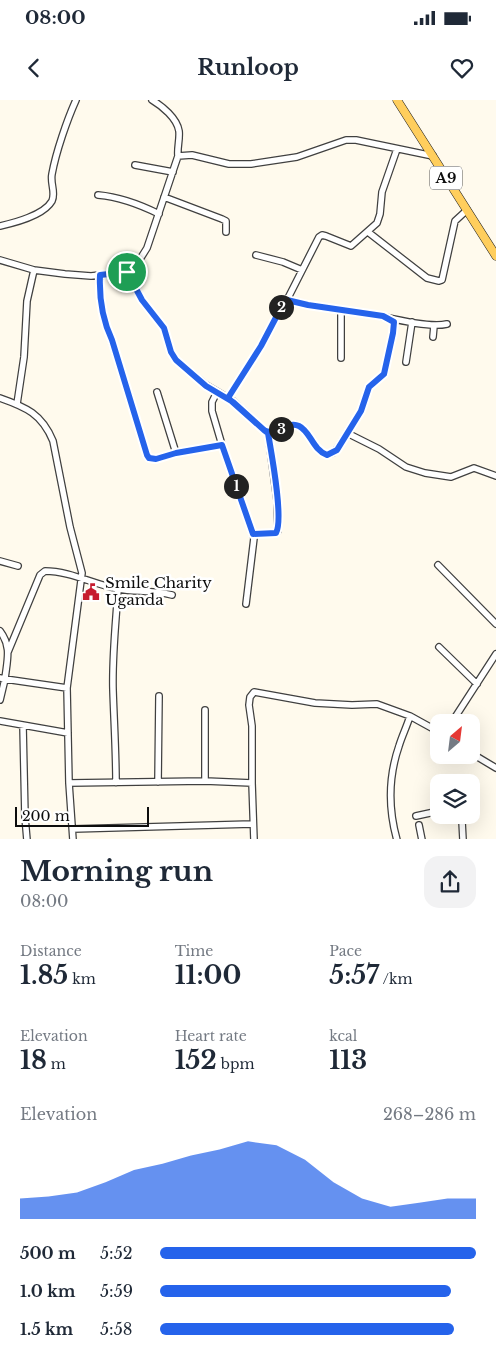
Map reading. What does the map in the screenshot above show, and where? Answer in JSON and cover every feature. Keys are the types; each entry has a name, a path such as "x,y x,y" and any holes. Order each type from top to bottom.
{"main road":[{"name":"A9","path":"398,101 496,256"}],"street":[{"path":"0,226 22,220 49,205 54,191 52,177 54,165 76,100"},
{"path":"0,260 34,270 77,275 127,272 137,264 147,248 178,156 179,133 177,125 165,110 152,100"},
{"path":"178,156 192,154 229,164 251,164 302,156 346,140 369,142 433,156"},
{"path":"228,398 287,300 315,243 322,235 349,246 354,245 377,223 380,214 382,192 397,149"},
{"path":"135,165 173,172"},
{"path":"98,195 116,196 144,206 159,214"},
{"path":"164,197 222,219 226,222 226,232"},
{"path":"368,232 427,278 438,281 442,280 455,221 467,210"},
{"path":"256,255 283,262 302,270"},
{"path":"17,404 24,357 27,301 34,270"},
{"path":"127,272 142,300 164,328 171,352 176,360 194,377 228,398 268,433 277,500 278,531 276,533 253,534"},
{"path":"100,275 100,291 105,326 112,340 145,452 149,458 156,459 176,453 222,445"},
{"path":"287,300 341,311 381,316 392,320 399,319 434,326 447,324"},
{"path":"341,311 341,358"},
{"path":"268,433 292,424 304,431 316,448 327,455 337,450 361,411 369,387 384,374 394,327 392,320"},
{"path":"406,362 412,322"},
{"path":"433,336 434,326"},
{"path":"157,392 176,453"},
{"path":"216,392 212,402 212,411 254,540 246,604"},
{"path":"0,398 26,409 47,427 53,441 70,527 81,565 67,688 69,782 73,839"},
{"path":"347,433 379,449 406,467 425,473 451,477 474,468 496,476"},
{"path":"0,561 18,566"},
{"path":"438,565 496,624"},
{"path":"0,700 8,652 41,573 49,571 81,577 118,589 156,591 172,595"},
{"path":"116,783 116,735 113,689 118,589"},
{"path":"0,631 7,640 8,652"},
{"path":"439,647 477,684"},
{"path":"457,714 496,654"},
{"path":"3,678 67,688"},
{"path":"254,839 252,824 252,726 249,705 250,697 254,692 315,703 377,704 410,716 430,727"},
{"path":"158,782 159,696"},
{"path":"205,710 205,781"},
{"path":"397,839 392,821 390,796 399,745 410,716"},
{"path":"0,721 68,732"},
{"path":"23,726 26,839"},
{"path":"480,758 496,768"},
{"path":"69,782 205,781 252,783"},
{"path":"416,816 430,813"},
{"path":"73,828 252,824"},
{"path":"419,824 422,839"},
{"path":"462,824 463,839"}],"place":[{"name":"Smile Charity Uganda","path":"91,592"}],"route":[{"path":"127,272 100,275 100,291 105,326 112,340 145,452 149,458 156,459 176,453 222,445 253,534 276,533 278,531 277,500 268,433 264,430 241,409 228,398 287,300 341,311 383,316 394,322 384,374 369,387 361,411 337,450 327,455 316,448 304,431 295,424 268,433 264,430 252,420 228,398 206,386 181,366 172,356 164,328 142,300 130,281 127,272"}]}
